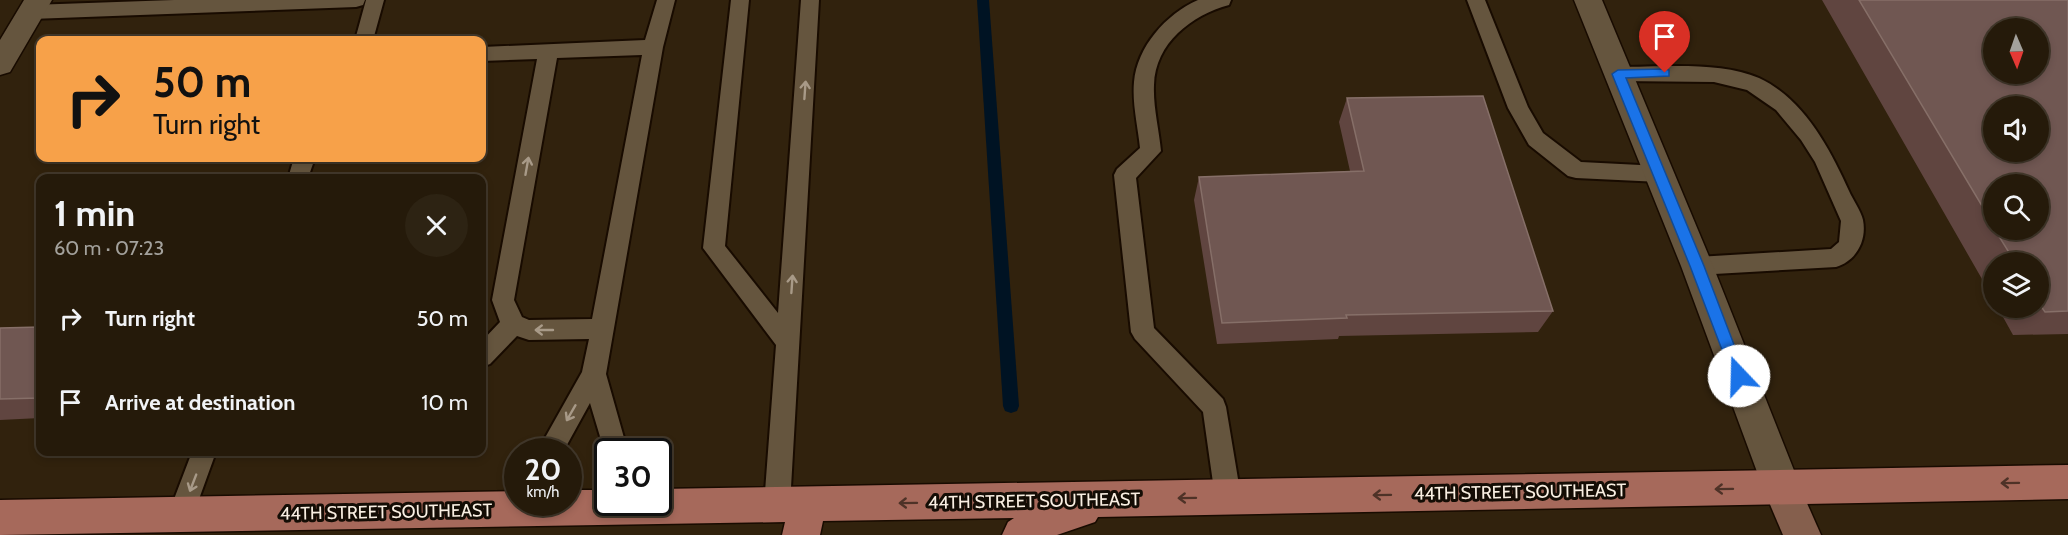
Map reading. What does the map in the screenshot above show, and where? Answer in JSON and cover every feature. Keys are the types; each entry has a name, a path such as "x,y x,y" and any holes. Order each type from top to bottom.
{"main road":[{"name":"44TH STREET SOUTHEAST","path":"672,508 796,515 1109,500 2068,482"},
{"path":"1021,535 1041,522 1109,500"},
{"name":"44TH STREET SOUTHEAST","path":"0,518 504,505"}],"street":[{"path":"1588,0 1697,266 1802,535"},
{"path":"0,64 35,6"}],"lane":[{"path":"35,6 356,0"},
{"path":"365,36 375,0"},
{"path":"557,438 594,374 654,47 666,0"},
{"path":"740,0 714,248 788,343"},
{"path":"796,515 788,343 810,0"},
{"path":"1222,0 1181,17 1155,46 1144,81 1152,151 1125,175 1143,332 1214,407 1228,497"},
{"path":"1476,0 1518,108 1536,139 1576,170 1659,174"},
{"path":"486,54 654,47"},
{"path":"548,51 502,300 513,324 529,330 603,330"},
{"path":"1618,74 1714,75 1753,84 1783,105 1808,134 1824,159 1852,221 1850,246 1836,258 1697,266"},
{"path":"486,353 513,324"},
{"path":"594,374 612,438"},
{"path":"181,515 203,456"}],"building":[{"path":"1859,0 2068,0 2068,311 2049,312 2049,252 2009,252 2001,240 2049,240 2049,174 1983,174 1983,208"},
{"path":"1483,96 1553,311 1346,315 1347,318 1222,323 1199,177 1364,171 1347,98"},
{"path":"36,327 36,398 0,399 0,328"}],"waterway":[{"path":"983,0 1011,406"}],"route":[{"path":"1665,73 1618,74 1697,266 1739,376"}]}
